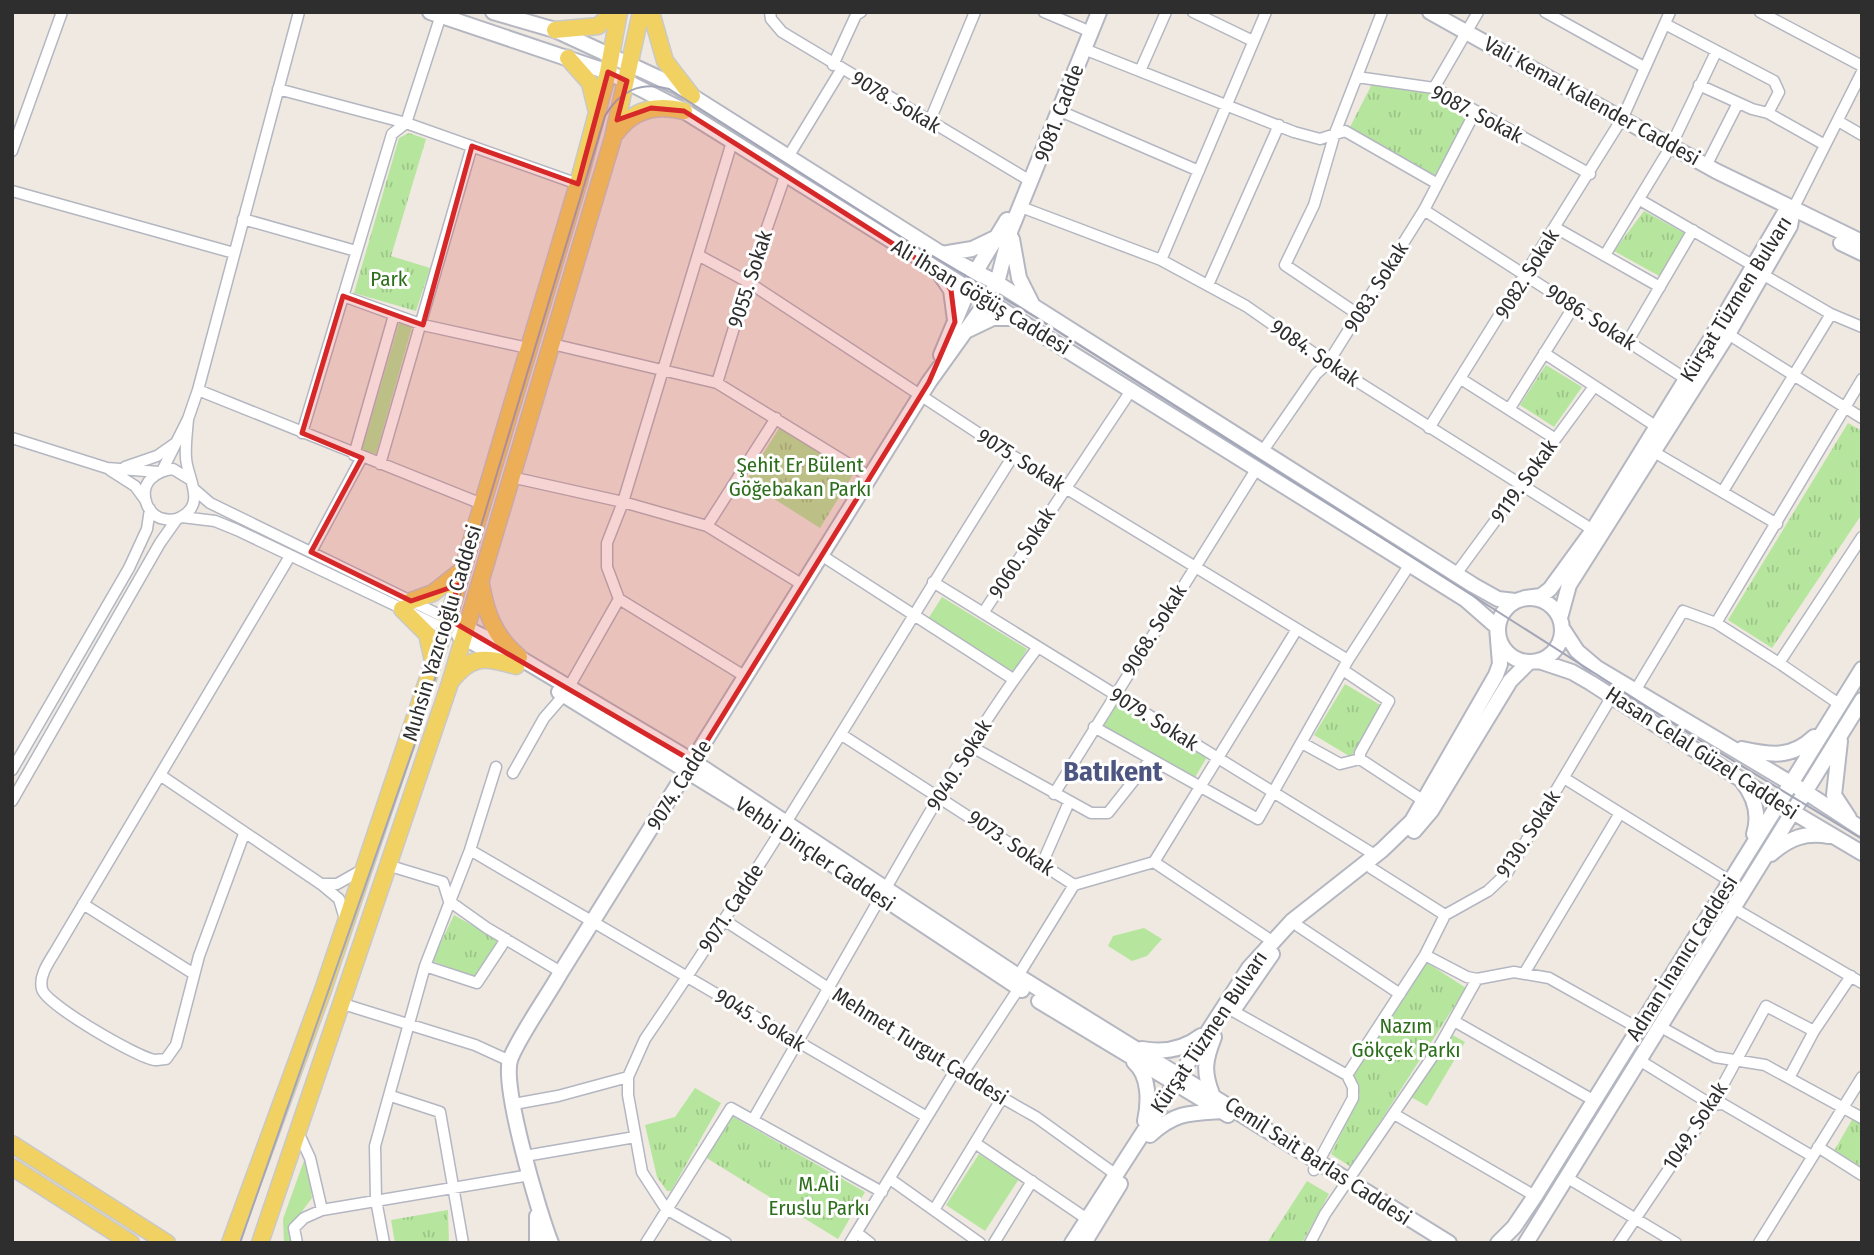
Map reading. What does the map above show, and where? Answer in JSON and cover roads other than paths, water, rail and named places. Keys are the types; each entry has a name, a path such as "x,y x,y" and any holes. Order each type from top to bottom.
{"main road":[{"path":"555,30 598,26 616,12"},
{"name":"Muhsin Yazıcıoğlu Caddesi","path":"230,1243 365,867 463,570 578,184 608,72 616,12"},
{"name":"Muhsin Yazıcıoğlu Caddesi","path":"260,1243 266,1235 340,1003 450,682 613,138 641,12"},
{"path":"651,12 665,61 692,96"},
{"path":"568,58 590,83 596,99 596,116"},
{"path":"613,138 622,124 643,110 668,107 684,111"},
{"path":"433,665 427,634 406,605 441,589 463,570"},
{"path":"481,580 492,624 500,641 518,661"},
{"path":"450,682 463,666 476,660 491,658 518,661"},
{"path":"12,1144 167,1243"},
{"path":"12,1167 131,1243"},
{"path":"222,1243 242,1210"}],"street":[{"path":"12,150 62,12"},
{"path":"12,770 138,551 147,529 147,484 161,471 180,439 198,390 299,12"},
{"name":"Ali İhsan Göğüş Caddesi","path":"493,12 555,30 611,54 692,96 942,254 997,283 1456,574 1498,599 1520,599"},
{"name":"9078. Sokak","path":"771,12 771,19 782,32 1029,180"},
{"path":"788,157 837,67 856,15 861,12"},
{"path":"929,122 975,12"},
{"path":"1044,12 1087,30"},
{"path":"960,327 976,271 1006,231 1029,180 1092,12"},
{"name":"9081. Cadde","path":"1006,231 1019,210 1029,180 1060,111 1084,49 1087,30 1099,12"},
{"path":"1140,71 1166,12"},
{"path":"1192,12 1253,41"},
{"path":"1161,260 1266,12"},
{"path":"1359,315 1284,265 1314,205 1335,133 1382,12"},
{"name":"Vali Kemal Kalender Caddesi","path":"1430,12 1623,117 1862,253"},
{"path":"1434,88 1478,12"},
{"path":"1545,12 1644,67"},
{"name":"9082. Sokak","path":"1429,428 1590,174 1623,117 1671,12"},
{"path":"1760,12 1862,66"},
{"path":"1780,23 1786,12"},
{"path":"302,433 393,134 406,123 435,14"},
{"name":"Ali İhsan Göğüş Caddesi","path":"435,14 608,72 684,111 939,273 1132,389 1410,564 1489,618 1497,627 1498,636"},
{"path":"1665,24 1778,84 1779,92 1768,113"},
{"path":"1084,49 1226,106 1320,139 1345,131 1436,183"},
{"path":"1605,256 1671,146 1716,52"},
{"path":"1790,214 1862,72"},
{"name":"9087. Sokak","path":"1357,77 1434,88 1590,174"},
{"path":"1699,85 1768,113 1825,145"},
{"path":"278,89 406,123 578,184"},
{"path":"1711,168 1738,103"},
{"path":"1060,111 1199,171"},
{"name":"9083. Sokak","path":"1262,452 1316,374 1328,363 1359,315 1424,210 1475,112"},
{"path":"1838,121 1862,135"},
{"path":"1208,285 1279,125"},
{"path":"732,142 623,502 607,543 607,567 619,599 746,677"},
{"path":"380,464 423,325 472,146"},
{"name":"9055. Sokak","path":"717,383 785,176"},
{"path":"12,191 234,253"},
{"path":"1640,200 1832,314 1862,327"},
{"name":"9084. Sokak","path":"1019,210 1161,260 1208,285 1245,306 1328,363 1593,530"},
{"name":"9086. Sokak","path":"1424,210 1686,379"},
{"name":"Vali Kemal Kalender Caddesi","path":"1790,214 1862,242"},
{"name":"Kürşat Tüzmen Bulvarı","path":"1520,599 1541,596 1550,589 1593,530 1686,379 1758,270 1790,214"},
{"path":"243,219 356,251"},
{"path":"1556,228 1660,287"},
{"path":"1628,341 1693,230"},
{"path":"942,254 972,250 1006,231"},
{"path":"960,327 987,301 997,283 1006,231"},
{"path":"1006,231 1019,278 1036,310"},
{"name":"9075. Sokak","path":"698,255 748,282 1013,456 1297,629 1345,665 1389,701 1360,753 1360,758"},
{"name":"Kürşat Tüzmen Bulvarı","path":"1561,623 1569,585 1728,334 1758,270"},
{"path":"939,273 951,290 960,327"},
{"path":"343,296 423,325 528,348"},
{"path":"1510,408 1574,306"},
{"path":"1723,491 1832,314"},
{"path":"311,552 358,456 394,315"},
{"path":"960,327 993,318 1018,319"},
{"name":"9074. Cadde","path":"510,1061 561,972 929,382 960,327"},
{"path":"1728,334 1862,418"},
{"path":"552,344 717,383 870,477"},
{"path":"1544,353 1593,388 1657,427"},
{"path":"1461,379 1510,408 1554,439"},
{"path":"1716,623 1862,379"},
{"name":"9119. Sokak","path":"1456,574 1593,388"},
{"name":"9060. Sokak","path":"983,613 1132,389"},
{"path":"198,390 481,504"},
{"path":"707,526 776,418"},
{"path":"12,801 152,558 195,500 186,459 188,419"},
{"path":"12,438 107,468 173,470 193,485 210,503 311,552 406,605"},
{"path":"107,468 147,461 180,439"},
{"path":"1654,452 1777,524"},
{"name":"9071. Cadde","path":"726,1243 666,1209 642,1172 628,1095 628,1077 645,1039 784,827 912,615 1013,456"},
{"path":"107,468 135,486 162,519 215,521 464,632 567,691"},
{"name":"9068. Sokak","path":"1054,794 1114,693 1258,468"},
{"path":"511,477 623,502 707,526 803,585"},
{"path":"1779,663 1861,539"},
{"path":"138,551 147,551 152,558"},
{"path":"821,555 1013,679"},
{"path":"244,834 194,974 176,1045 166,1059 155,1060 139,1054 53,1005 42,992 41,978 83,904 290,556"},
{"path":"1094,727 1258,819 1345,665 1410,564"},
{"name":"9079. Sokak","path":"933,582 1273,794 1373,861 1445,915"},
{"path":"513,773 544,719 567,691 619,599"},
{"path":"1520,599 1546,602 1561,623 1557,648 1533,662 1508,654 1498,636 1501,616 1520,599"},
{"path":"1635,691 1683,611 1716,623 1839,705"},
{"name":"Hasan Celal Güzel Caddesi","path":"1561,623 1584,658 1804,791 1858,827"},
{"path":"850,1243 955,1071 965,1070 1074,885 1154,862 1297,629"},
{"name":"Kürşat Tüzmen Bulvarı","path":"1211,1034 1233,1011 1270,955 1298,926 1373,861 1412,821 1496,675 1500,664 1498,636"},
{"name":"9040. Sokak","path":"754,1118 795,1042 939,796 1013,679 1038,647"},
{"name":"Kürşat Tüzmen Bulvarı","path":"1084,1243 1147,1133 1211,1034 1249,968 1272,942 1333,886 1410,835 1431,811 1510,681 1533,662"},
{"name":"Hasan Celal Güzel Caddesi","path":"1533,662 1572,672 1791,812 1862,853"},
{"name":"Adnan İnanıcı Caddesi","path":"1498,1243 1514,1227 1535,1196 1750,849 1776,802 1862,668"},
{"name":"Vehbi Dinçler Caddesi","path":"567,691 691,766 1019,982 1180,1081"},
{"name":"9130. Sokak","path":"1445,915 1488,891 1507,873 1612,696"},
{"name":"Adnan İnanıcı Caddesi","path":"1526,1243 1862,700"},
{"path":"1728,746 1771,755 1785,755 1805,746 1825,727"},
{"path":"1842,730 1836,763 1835,795 1858,827"},
{"name":"9073. Sokak","path":"842,735 1074,885"},
{"path":"1302,743 1340,764 1360,758 1424,801"},
{"path":"972,747 1091,813 1108,813 1150,760"},
{"path":"384,1243 376,1200 375,1146 425,967 470,850 496,768"},
{"path":"160,775 339,898 345,924"},
{"path":"1736,775 1748,788 1756,814 1750,849"},
{"path":"1564,778 1730,881"},
{"path":"1042,864 1069,802"},
{"path":"1525,972 1619,813"},
{"path":"1765,859 1782,844 1802,835 1836,837"},
{"name":"9045. Sokak","path":"470,850 927,1117"},
{"path":"1154,862 1272,942"},
{"path":"387,865 443,882 449,901 561,972"},
{"path":"321,884 337,884 349,880 365,867"},
{"path":"83,904 194,974"},
{"path":"1735,909 1862,983"},
{"path":"1347,1075 1425,955 1445,915"},
{"name":"Mehmet Turgut Caddesi","path":"723,920 955,1071 1036,1117 1115,1174"},
{"path":"1298,926 1399,994"},
{"path":"425,967 477,983 506,939"},
{"path":"1425,955 1455,974 1477,979 1525,972 1549,978 1638,1028"},
{"path":"1789,1078 1814,1031 1851,976"},
{"path":"1310,1243 1454,1021 1477,979"},
{"path":"340,1003 475,1045 510,1061 514,1104 537,1208 551,1243"},
{"name":"1049. Sokak","path":"1619,1243 1712,1105 1766,1006 1814,1031"},
{"path":"1233,1011 1347,1075 1353,1087 1353,1098 1317,1167"},
{"path":"1454,1021 1593,1100"},
{"path":"1659,1026 1715,1057 1765,1065 1862,1118"},
{"path":"1129,1050 1156,1052 1172,1049 1191,1044 1211,1034"},
{"path":"1211,1034 1204,1060 1205,1076 1212,1094"},
{"path":"1129,1050 1139,1066 1149,1096 1147,1133"},
{"path":"1639,1060 1712,1105 1723,1104 1862,1175"},
{"path":"514,1104 558,1097 628,1077"},
{"path":"1759,1243 1862,1077"},
{"name":"Cemil Sait Barlas Caddesi","path":"1180,1081 1212,1094 1317,1167"},
{"name":"Cemil Sait Barlas Caddesi","path":"1180,1081 1222,1111 1449,1243"},
{"path":"391,1096 440,1112 463,1243"},
{"path":"934,1210 1002,1098"},
{"path":"646,1243 731,1108 754,1118 882,1192"},
{"path":"1147,1133 1166,1120 1178,1116 1222,1111"},
{"path":"1394,1114 1535,1196"},
{"path":"298,1132 310,1158 322,1210"},
{"name":"Kürşat Tüzmen Bulvarı","path":"1072,1243 1115,1174 1147,1133"},
{"path":"526,1156 635,1138"},
{"path":"975,1143 1087,1219"},
{"path":"297,1243 295,1228 299,1222 322,1210 455,1190 530,1175"},
{"path":"1566,1177 1676,1243"},
{"path":"890,1179 980,1243"},
{"path":"994,1243 1032,1181"},
{"name":"Cemil Sait Barlas Caddesi","path":"1346,1185 1430,1243"},
{"path":"537,1208 537,1243"},
{"path":"857,1233 870,1243"}],"tram line":[{"path":"240,1243 417,738 605,116 624,94 640,87 669,89 914,245 1037,318 1704,743 1862,839"}],"district":[{"name":"Batıkent","path":"1113,771"}],"park label":[{"name":"Park","path":"389,279"},
{"name":"Şehit Er Bülent Göğebakan Parkı","path":"800,477"},
{"name":"Nazım Gökçek Parkı","path":"1406,1038"},
{"name":"M.Ali Eruslu Parkı","path":"819,1196"}]}
